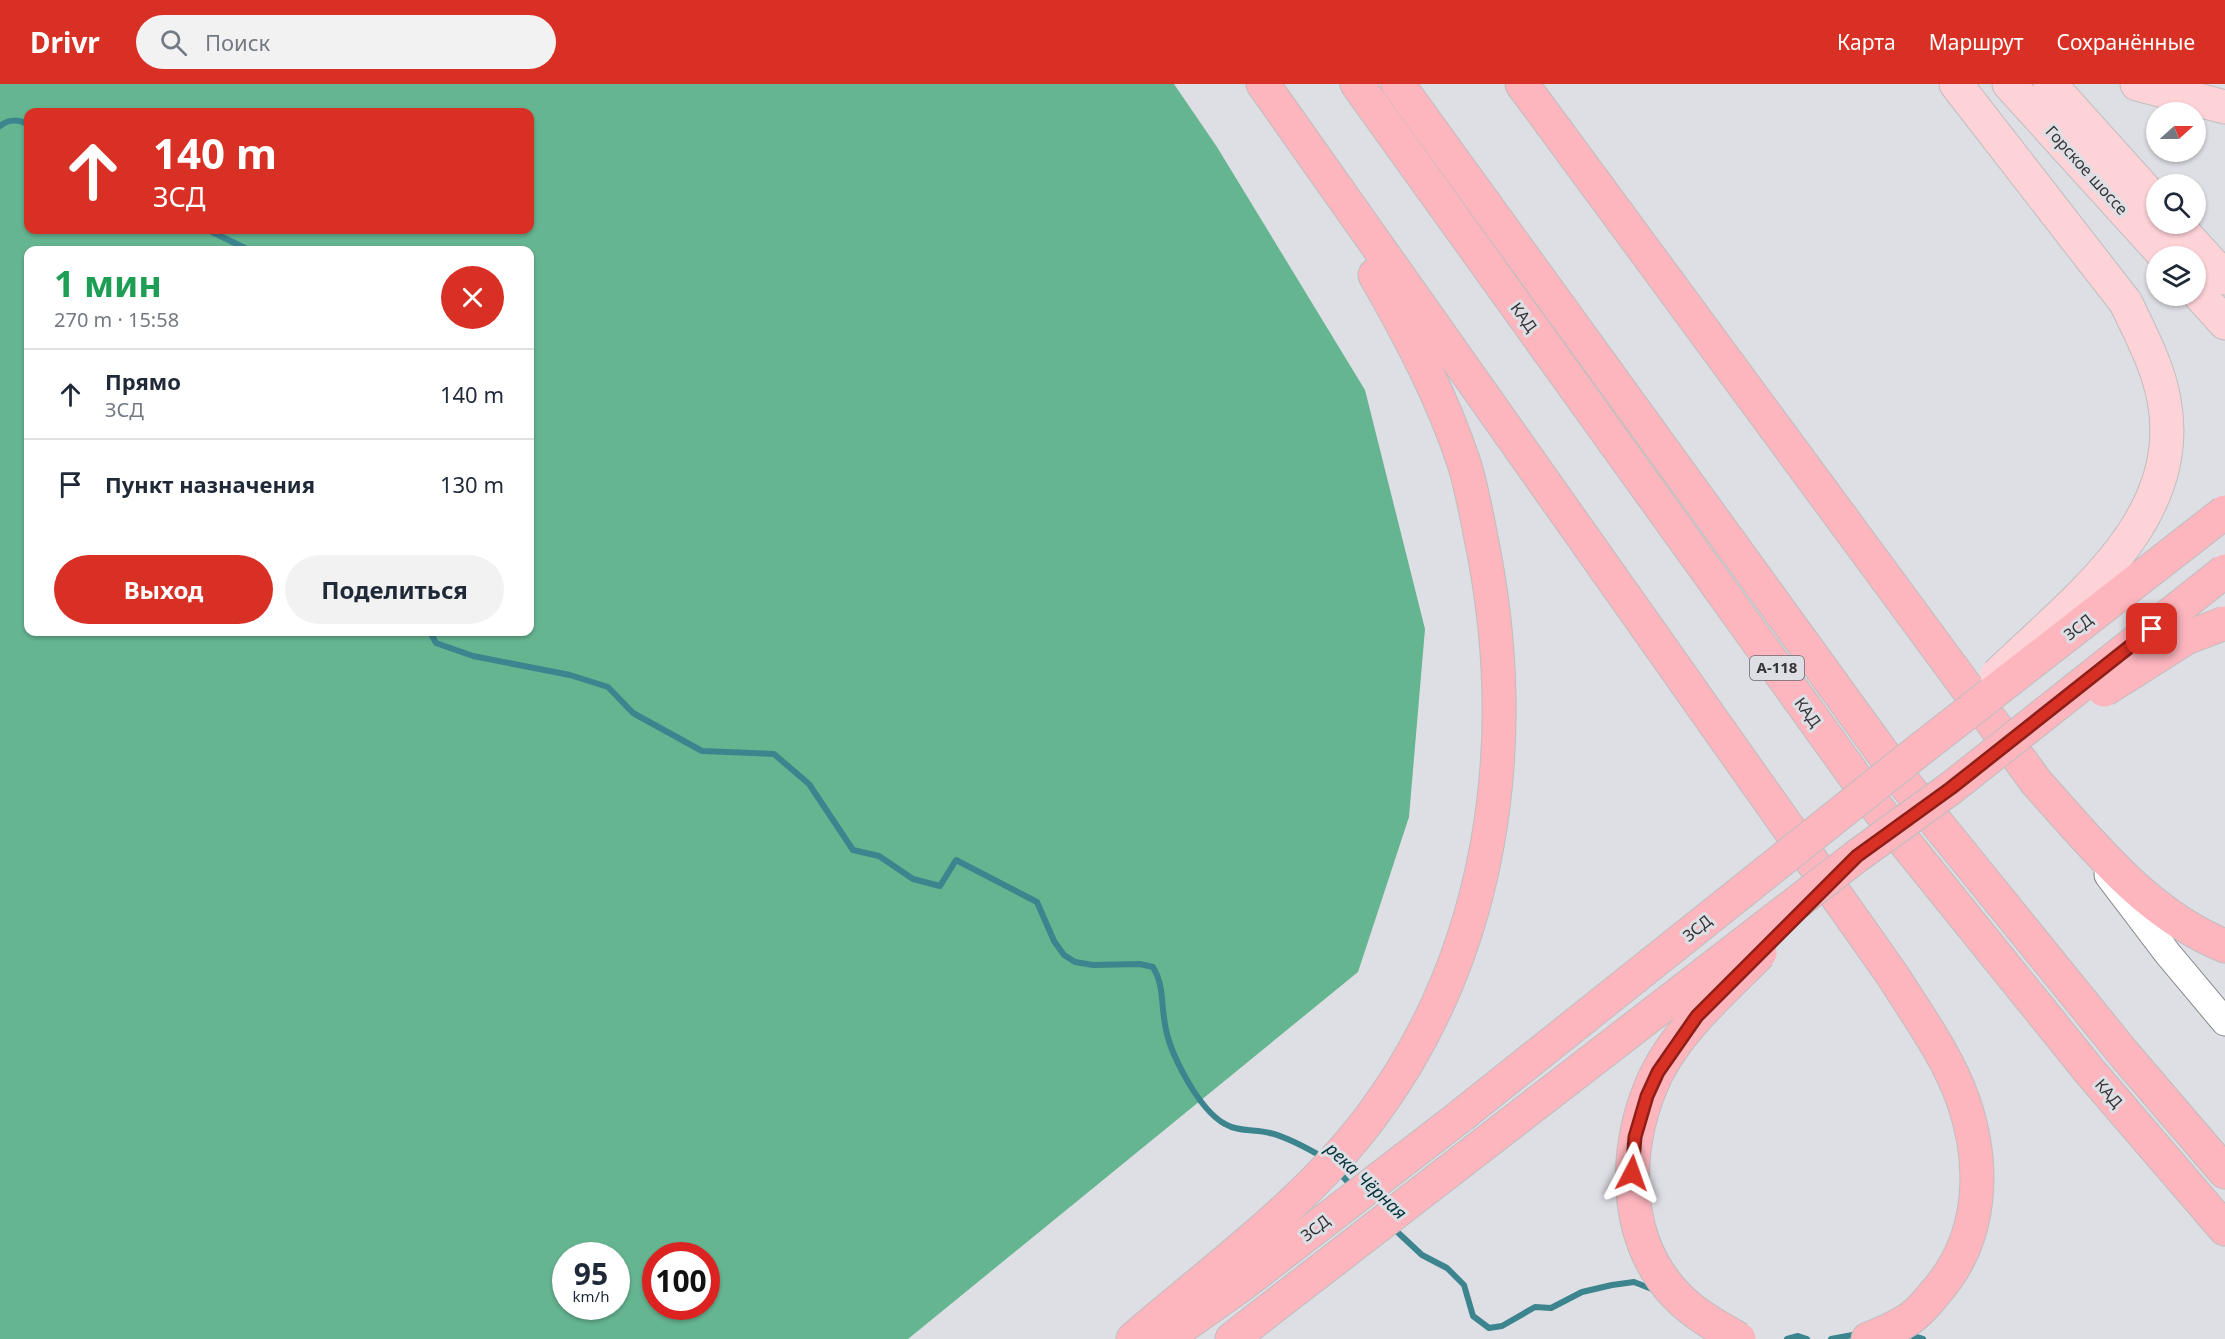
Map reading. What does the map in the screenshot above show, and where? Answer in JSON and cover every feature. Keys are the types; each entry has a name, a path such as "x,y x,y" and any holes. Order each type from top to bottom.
{"highway":[{"path":"1133,1339 1232,1274 1281,1214 1369,1119 1395,1082 1438,1005 1465,935 1487,850 1497,789 1499,730 1497,657 1488,575 1474,504 1450,424 1408,332 1366,261 1243,84"},
{"path":"1263,84 1886,967 1949,1068 1974,1136 1978,1174 1976,1211 1963,1251 1944,1283 1907,1321 1868,1339"},
{"name":"КАД","path":"1357,84 1878,809 2091,1073 2225,1229"},
{"name":"КАД","path":"1398,84 1905,784 2124,1054 2225,1172"},
{"path":"1522,84 2037,783 2113,867 2142,894 2195,932 2225,946"},
{"name":"ЗСД","path":"1165,1339 1232,1274 1462,1115 1922,748 2225,512"},
{"path":"1232,1339 1857,856 1951,788 2225,571"},
{"path":"1951,788 2186,638 2225,622"},
{"path":"1739,1339 1700,1316 1674,1294 1647,1250 1638,1225 1632,1190 1632,1157 1640,1117 1658,1072 1697,1016 1857,856"}],"main road":[{"path":"1922,748 2120,553 2146,515 2160,479 2167,422 2157,373 2126,303 1956,84"},
{"name":"Горское шоссе","path":"2009,84 2156,246"},
{"name":"Горское шоссе","path":"2049,84 2146,191"},
{"path":"2137,84 2225,107"},
{"path":"2185,234 2225,278"},
{"path":"2206,302 2225,323"}],"street":[{"path":"2037,783 2168,954 2225,1022"}],"green space":[{"path":"0,84 1174,84 1217,147 1365,390 1425,629 1409,817 1358,972 908,1339 0,1339"}],"waterway":[{"name":"река Чёрная","path":"0,126 14,121 24,123"},
{"name":"река Чёрная","path":"216,234 241,246"},
{"name":"река Чёрная","path":"432,636 436,643 473,656 570,675 608,687 633,713 702,751 774,754 809,784 853,850 879,856 913,879 940,886 956,860 1037,902 1054,941 1064,955 1075,962 1093,965 1140,964 1153,967 1159,981 1165,1024 1172,1050 1187,1080 1205,1107 1230,1127 1277,1135 1324,1158"},
{"name":"река Чёрная","path":"1338,1171 1353,1188"},
{"name":"река Чёрная","path":"1392,1227 1422,1255 1447,1268 1464,1285 1473,1316 1489,1328 1502,1326 1535,1307 1551,1308 1582,1292 1612,1285 1634,1282 1657,1291"},
{"path":"1831,1339 1858,1334"},
{"path":"1906,1334 1923,1339"},
{"name":"река Чёрная","path":"1787,1339 1798,1336 1807,1339"}],"route":[{"path":"1632,1173 1635,1137 1647,1096 1658,1072 1697,1016 1857,856 1951,788 2152,629"}]}
